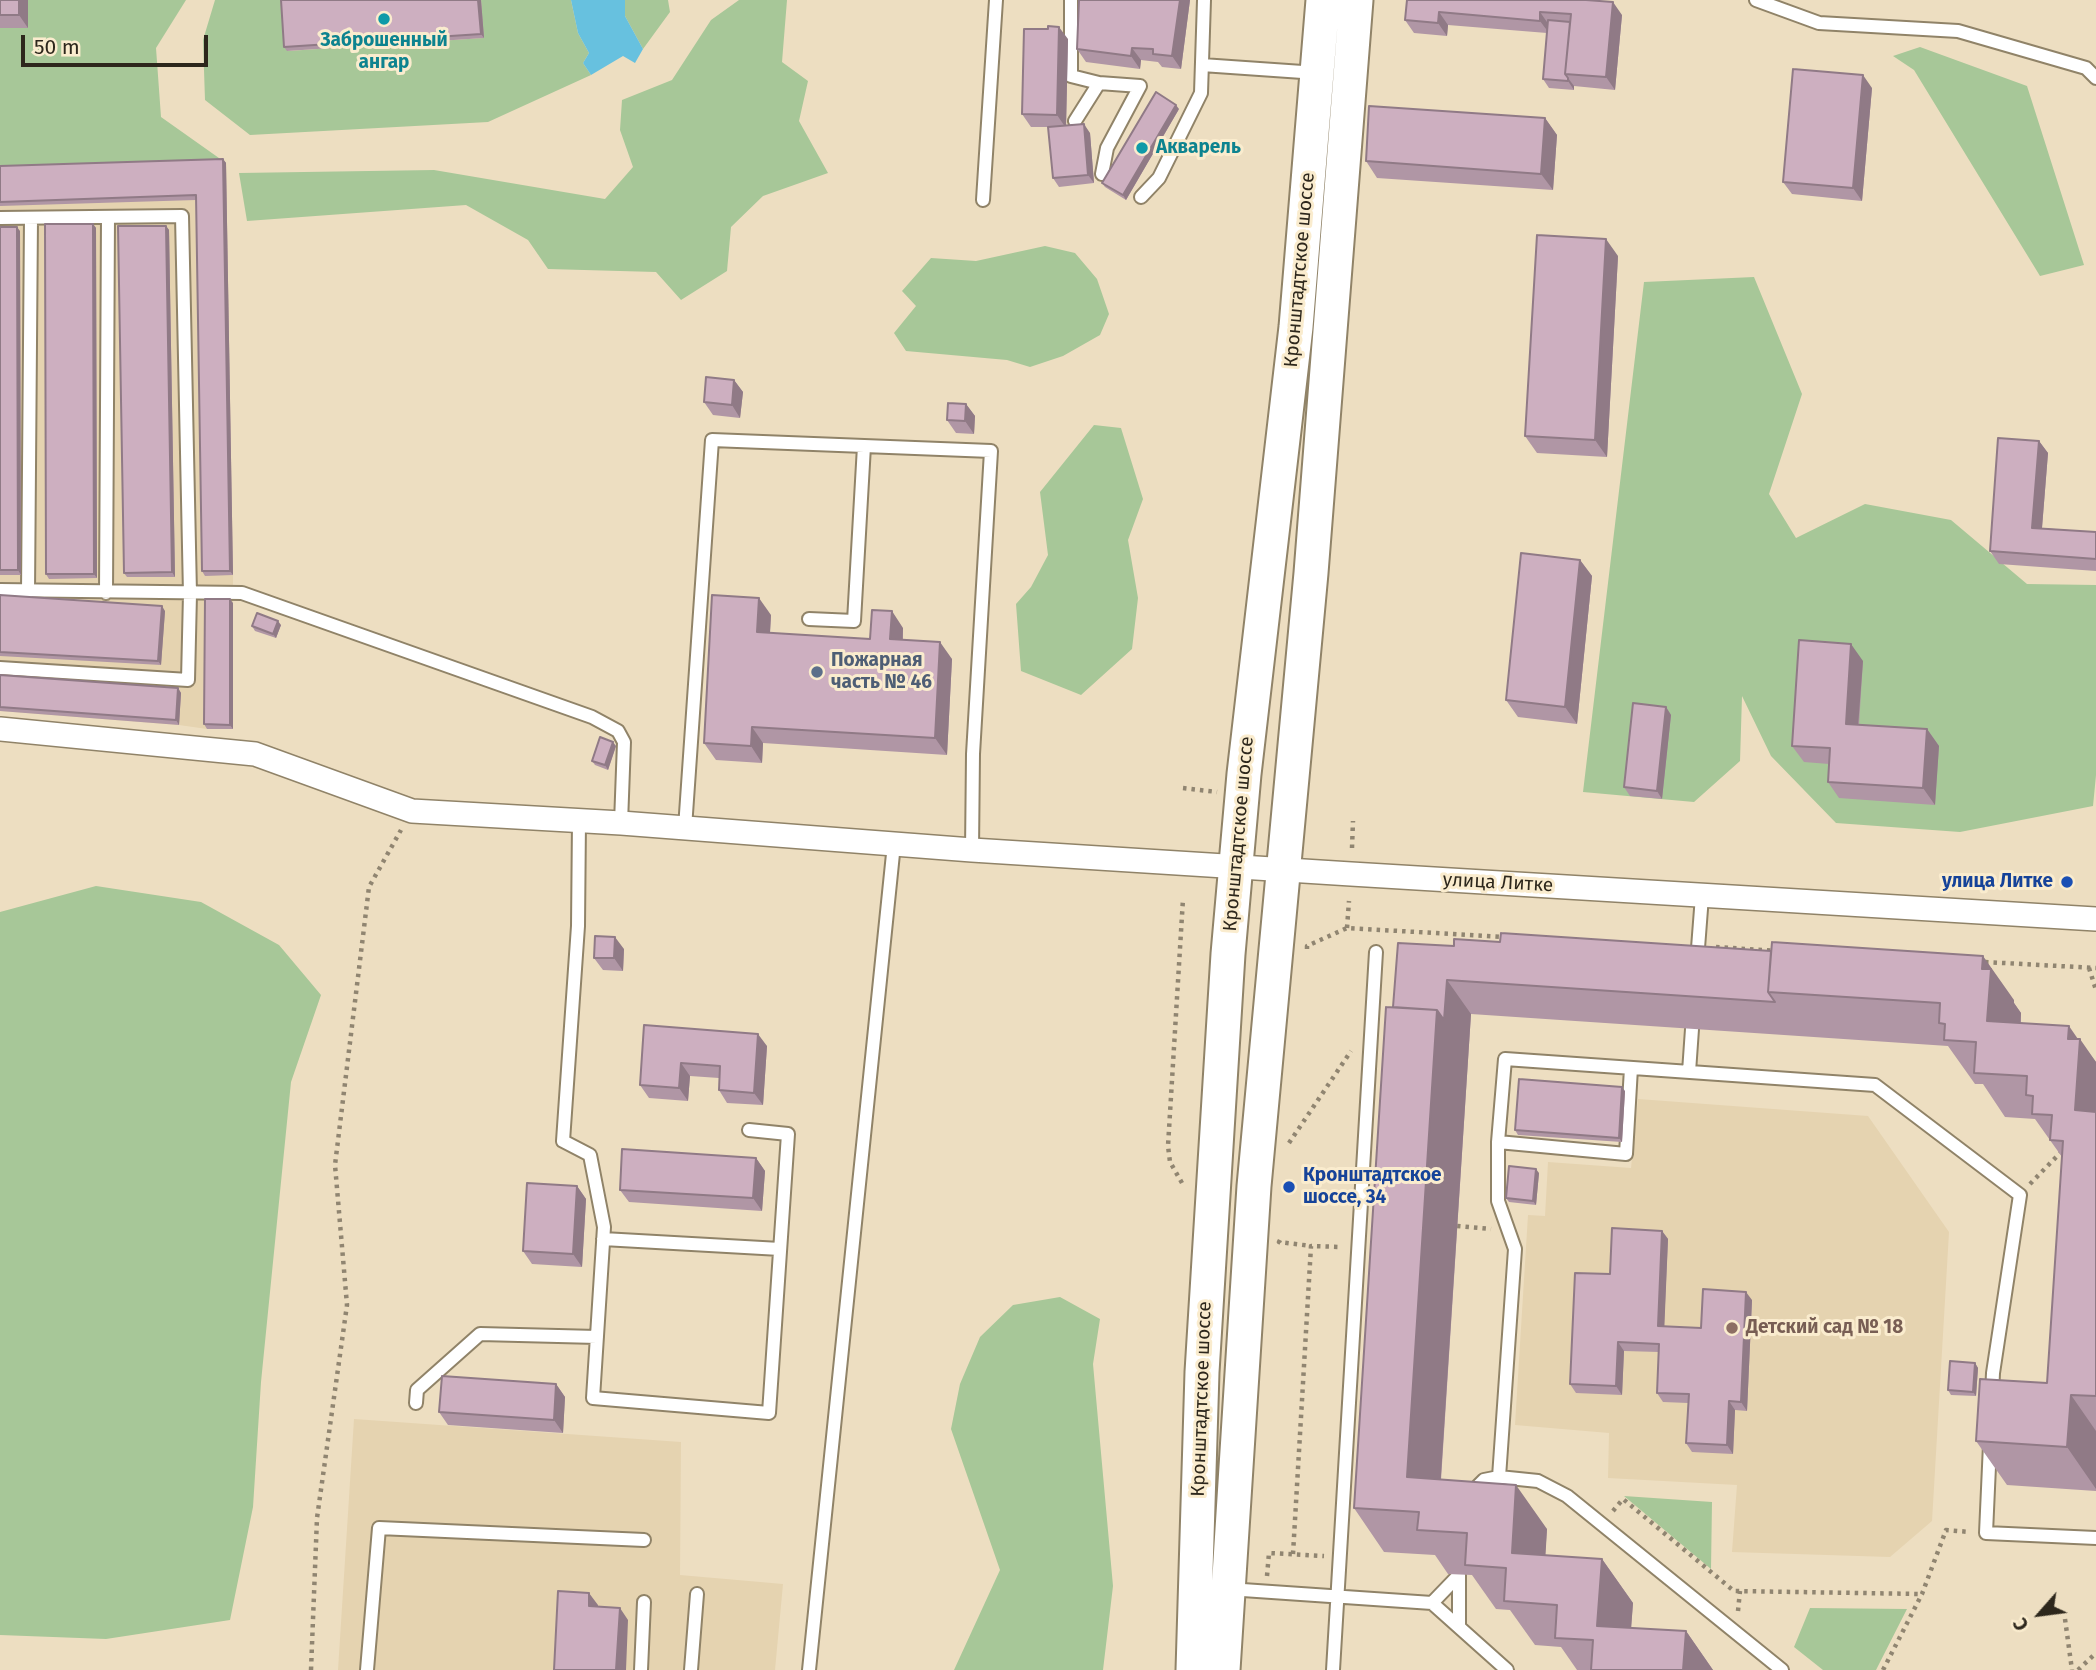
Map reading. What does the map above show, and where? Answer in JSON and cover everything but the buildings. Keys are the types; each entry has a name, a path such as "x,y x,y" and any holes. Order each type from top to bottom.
{"main road":[{"name":"Кронштадтское шоссе","path":"1193,1670 1202,1372 1235,867 1296,327 1323,0"},
{"name":"Кронштадтское шоссе","path":"1223,1670 1253,1199 1314,535 1356,0"}],"street":[{"name":"улица Литке","path":"0,729 255,754 412,811 621,823 1235,867 2096,919"}],"lane":[{"path":"983,201 996,0"},
{"path":"1071,0 1071,76 1099,83 1140,86 1107,148 1102,174"},
{"path":"1141,197 1159,178 1201,93 1204,0"},
{"path":"1756,0 1819,23 1958,31 2086,68 2096,78"},
{"path":"1202,65 1317,73"},
{"path":"1075,121 1099,83"},
{"path":"0,218 182,216 190,594 188,680 0,668"},
{"path":"106,593 108,217"},
{"path":"28,592 31,218"},
{"path":"685,828 712,440 991,451 973,754 972,850"},
{"path":"809,619 854,621 864,446"},
{"path":"0,590 242,593 607,723 618,731 624,742 621,823"},
{"path":"579,821 578,926 564,1141 590,1155 604,1227 593,1398 769,1413 788,1134 749,1130"},
{"path":"808,1670 894,844"},
{"path":"1696,979 1702,896"},
{"path":"1333,1670 1376,952"},
{"path":"1689,1072 1692,1029"},
{"path":"1499,1477 1515,1250 1498,1201 1498,1142 1505,1059 1875,1085 2020,1195 1993,1373 1986,1533 2096,1538"},
{"path":"1498,1142 1626,1154 1632,1068"},
{"path":"603,1239 780,1249"},
{"path":"416,1404 417,1390 480,1334 597,1337"},
{"path":"1465,1508 1470,1493 1484,1480 1499,1477 1538,1481 1567,1496 1782,1670"},
{"path":"367,1670 379,1528 644,1540"},
{"path":"1432,1603 1459,1575 1458,1624"},
{"path":"1228,1589 1432,1603 1507,1670"},
{"path":"691,1670 697,1594"},
{"path":"641,1670 644,1602"}],"path":[{"path":"1183,788 1228,793"},
{"path":"311,1670 317,1518 347,1305 336,1152 369,887 412,811"},
{"path":"1352,848 1353,821"},
{"path":"1182,1184 1170,1162 1168,1146 1184,899"},
{"path":"1347,928 1349,901"},
{"path":"1307,956 1307,946 1347,928 1517,938"},
{"path":"1698,946 1782,951"},
{"path":"1977,962 2096,968"},
{"path":"2089,968 2096,990"},
{"path":"1289,1143 1360,1039 1370,1040"},
{"path":"1287,1156 1290,1132"},
{"path":"2020,1195 2063,1150"},
{"path":"1457,1226 1508,1231"},
{"path":"1280,1230 1279,1242 1358,1248"},
{"path":"1293,1554 1311,1246"},
{"path":"1601,1525 1623,1499 1734,1591 1922,1594"},
{"path":"1883,1670 1922,1594 1946,1530 1986,1533"},
{"path":"1266,1591 1269,1553 1339,1557"},
{"path":"2065,1619 2072,1670"},
{"path":"2078,1670 2096,1653"}],"shaded area":[{"path":"226,163 233,729 0,711 0,172"},
{"name":"Детский сад № 18","path":"1638,1099 1868,1116 1949,1232 1932,1521 1890,1557 1732,1552 1737,1485 1608,1478 1609,1433 1515,1425 1528,1215 1545,1216 1548,1162 1631,1168"},
{"path":"354,1419 681,1442 680,1575 783,1584 775,1670 338,1670"}],"green space":[{"path":"0,0 186,0 156,48 161,117 226,163 0,172"},
{"path":"215,0 284,0 288,51 483,38 481,0 571,0 578,33 589,53 583,63 591,75 488,122 250,135 205,100 203,40"},
{"path":"625,0 668,0 670,12 643,49 625,16"},
{"path":"739,0 787,0 782,62 808,81 799,121 828,173 763,196 731,227 727,271 681,300 656,272 548,269 528,240 466,205 247,221 239,173 434,170 605,199 633,167 620,130 622,100 672,80 711,20"},
{"path":"1920,47 2027,86 2084,265 2040,276 1914,70 1893,56"},
{"path":"1045,246 1075,253 1097,279 1109,314 1100,335 1063,356 1030,367 1007,360 906,351 894,333 916,306 902,291 931,258 976,261"},
{"path":"1754,277 1802,394 1769,494 1796,538 1865,504 1951,520 2027,584 2096,585 2096,775 2093,806 1960,832 1836,823 1771,756 1742,696 1740,761 1694,802 1583,792 1644,282"},
{"path":"1094,425 1121,428 1143,499 1128,540 1138,598 1132,649 1081,695 1021,671 1016,604 1031,587 1048,555 1040,492"},
{"path":"96,886 201,902 279,945 321,995 291,1082 261,1382 253,1507 230,1620 106,1639 0,1635 0,912"},
{"path":"1060,1297 1100,1319 1093,1364 1113,1586 1103,1670 954,1670 1000,1570 951,1429 960,1384 980,1337 1013,1305"},
{"path":"1624,1496 1712,1502 1711,1569"},
{"path":"1810,1608 1907,1609 1876,1670 1823,1670 1794,1647"}],"water":[{"path":"571,0 625,0 625,16 643,49 635,63 623,56 591,75 583,63 589,53 578,33"}],"place":[{"name":"Заброшенный ангар","path":"384,19"},
{"name":"Акварель","path":"1142,148"},
{"name":"Пожарная часть № 46","path":"817,672"},
{"name":"улица Литке","path":"2067,882"},
{"name":"Кронштадтское шоссе, 34","path":"1289,1187"},
{"name":"Детский сад № 18","path":"1732,1328"}]}
